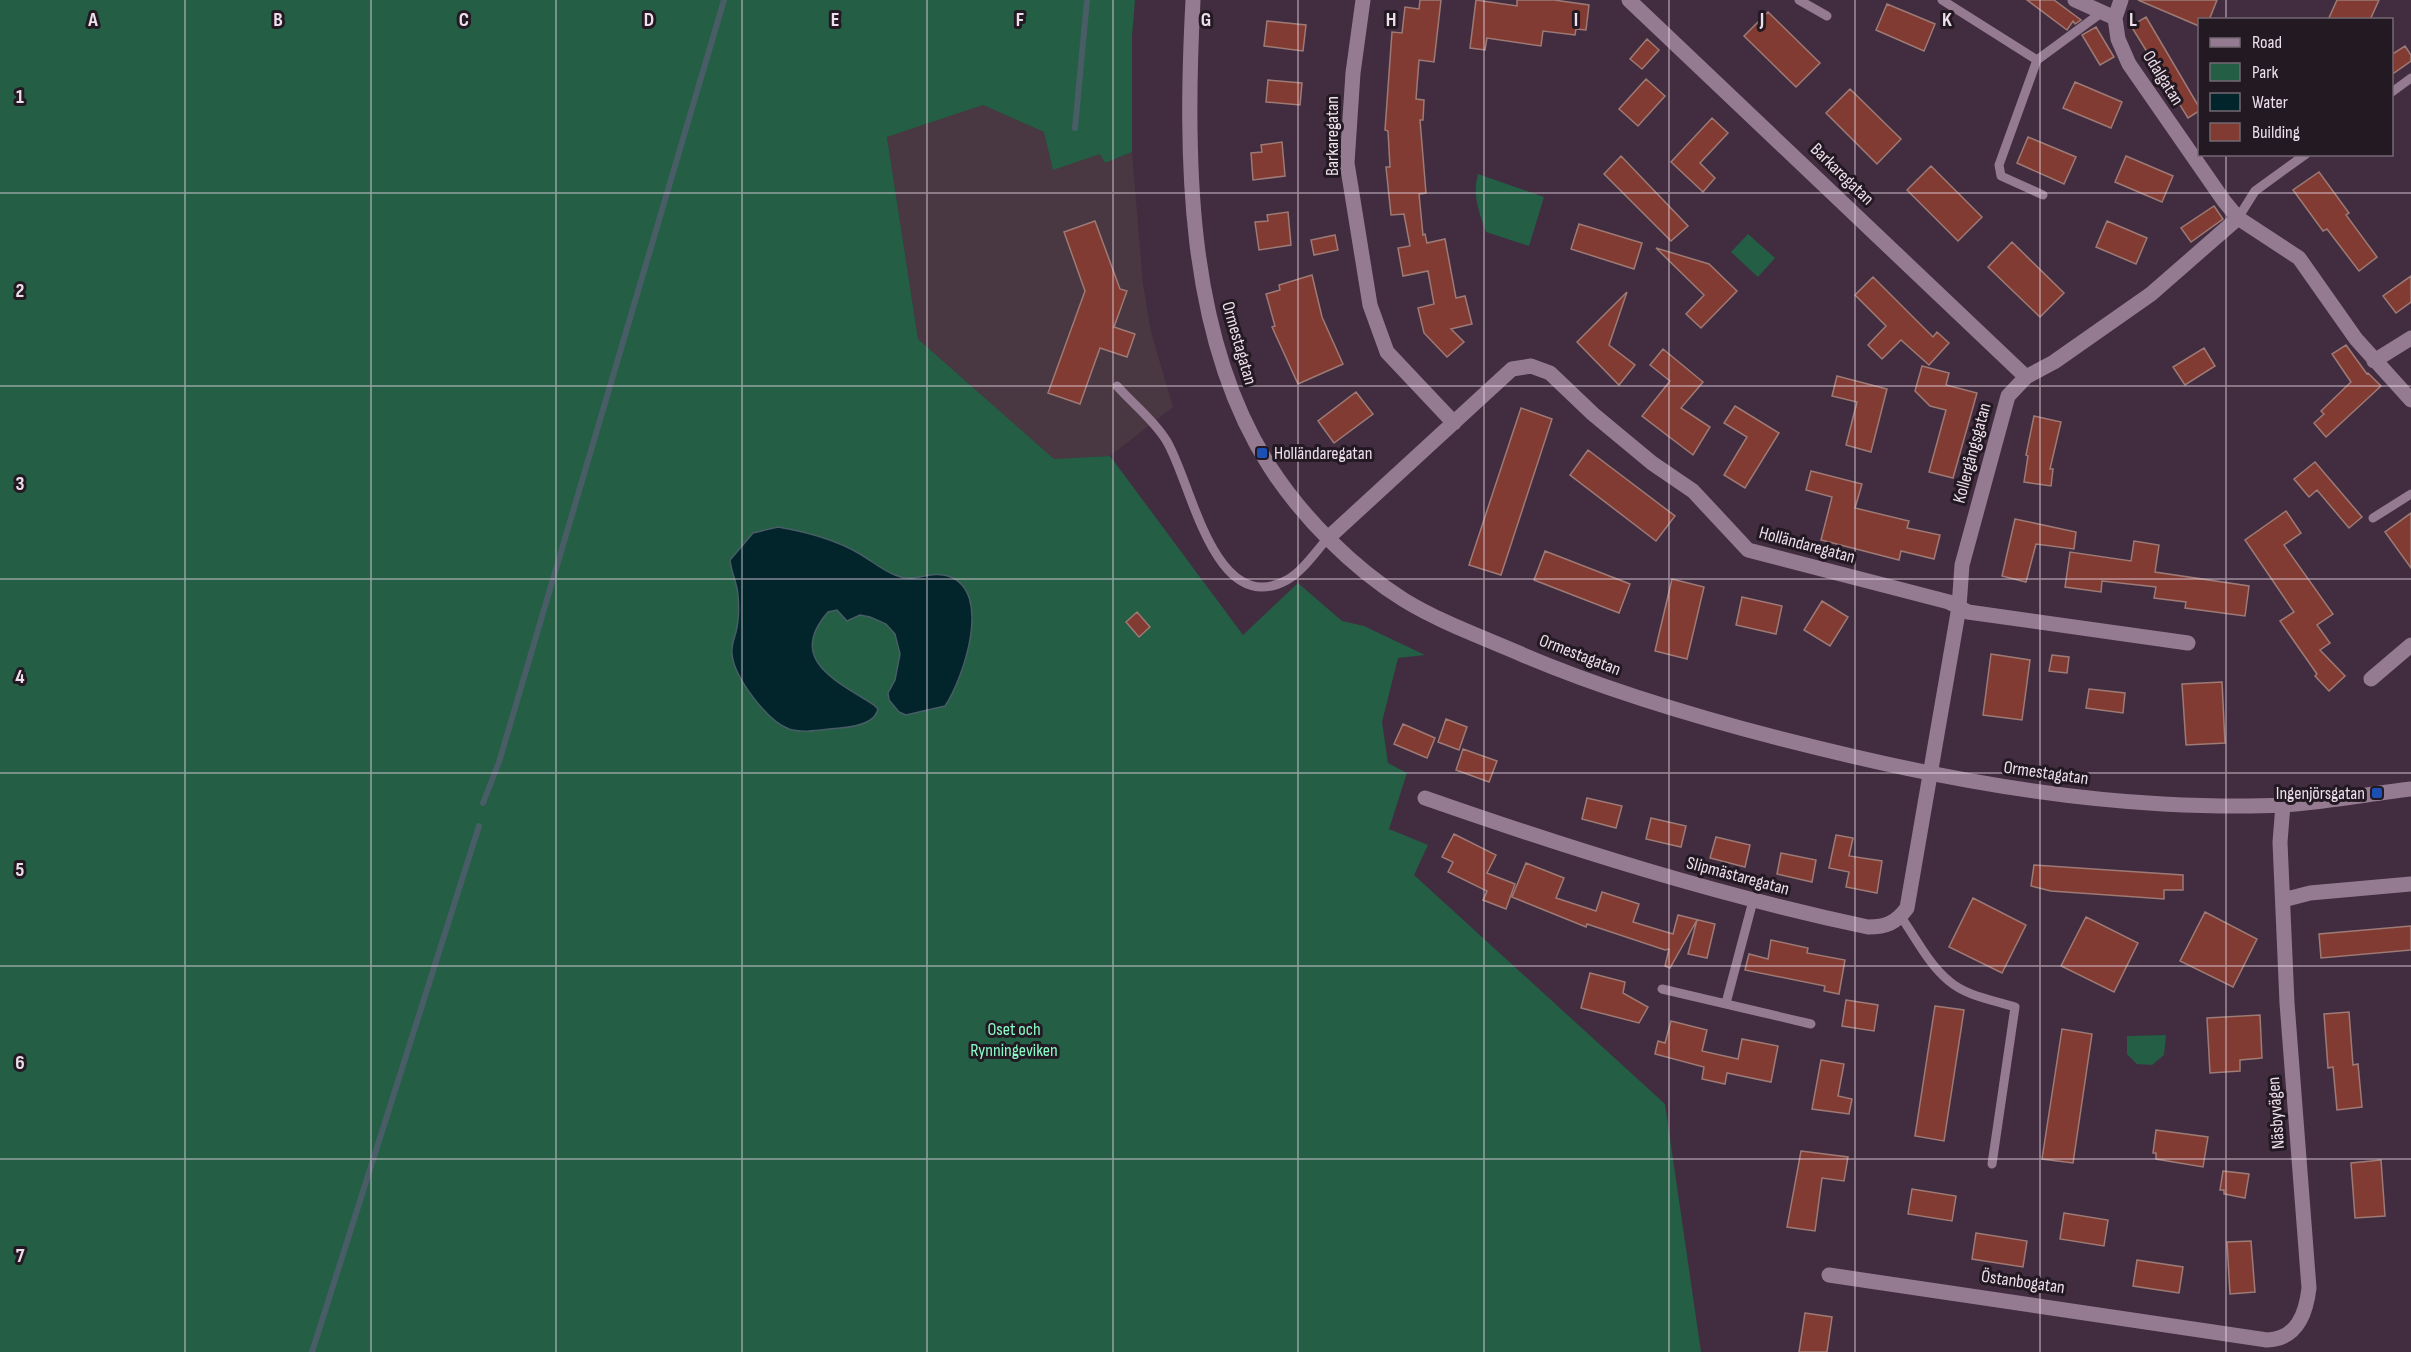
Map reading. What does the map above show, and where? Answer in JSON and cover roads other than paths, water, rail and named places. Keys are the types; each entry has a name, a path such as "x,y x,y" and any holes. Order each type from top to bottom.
{"street":[{"name":"Ormestagatan","path":"1193,0 1190,149 1198,242 1207,308 1224,372 1244,420 1271,469 1328,538 1405,600 1461,628 1565,673 1717,722 1855,758 2003,788 2094,799 2168,804 2283,805 2411,789"},
{"name":"Barkaregatan","path":"1364,0 1353,73 1347,163 1370,305 1387,352 1454,423"},
{"name":"Barkaregatan","path":"1629,0 2026,377"},
{"path":"2075,0 2108,16 2121,0"},
{"name":"Odalgatan","path":"2108,16 2129,64 2211,183 2238,218 2299,258 2374,361 2411,400"},
{"name":"Kollergångsgatan","path":"1930,773 1959,607 1962,565 2008,396 2026,377 2054,362 2151,294 2238,218"},
{"path":"2374,361 2411,338"},
{"name":"Holländaregatan","path":"1328,538 1512,369 1532,366 1550,373 1593,414 1652,463 1693,491 1748,550 1949,602 1968,612 2188,643"},
{"path":"2371,679 2411,645"},
{"path":"1901,917 1907,908 1930,773"},
{"name":"Slipmästaregatan","path":"1425,798 1633,867 1753,901 1868,927 1883,927 1901,917"},
{"name":"Näsbyvägen","path":"2212,1332 2278,1340 2297,1327 2307,1304 2309,1288 2287,1003 2280,842 2283,805"},
{"path":"2283,900 2310,893 2411,884"},
{"name":"Östanbogatan","path":"1829,1275 2087,1311 2212,1332"}],"lane":[{"path":"1799,0 1827,16"},
{"path":"1942,0 2037,60"},
{"path":"2043,195 2001,176 1999,165 2037,60 2108,16"},
{"path":"2393,91 2411,78"},
{"path":"2238,218 2256,191 2303,156"},
{"path":"1117,386 1166,440 1212,547 1228,571 1242,581 1255,586 1287,580 1328,538"},
{"path":"2373,518 2411,494"},
{"path":"1726,1003 1753,901"},
{"path":"1901,917 1936,969 1950,983 1971,993 2015,1007 1992,1164"},
{"path":"1662,989 1811,1024"}],"water":[{"path":"778,527 841,544 895,575 909,578 948,576 962,585 969,599 972,617 970,636 960,676 945,706 906,715 899,712 889,700 888,693 895,680 900,654 895,634 886,624 870,617 860,615 847,621 837,610 828,612 816,629 812,643 814,656 821,668 832,678 878,709 873,718 857,726 801,731 789,729 780,724 762,708 745,686 732,654 739,604 730,560 753,533"}],"waterway":[{"path":"483,803 499,762 724,0"},
{"path":"1075,128 1087,0"},
{"path":"312,1352 479,826"}],"place":[{"name":"Holländaregatan","path":"1262,453"},
{"name":"Ingenjörsgatan","path":"2377,793"}],"park label":[{"name":"Oset och Rynningeviken","path":"1014,1039"}]}
